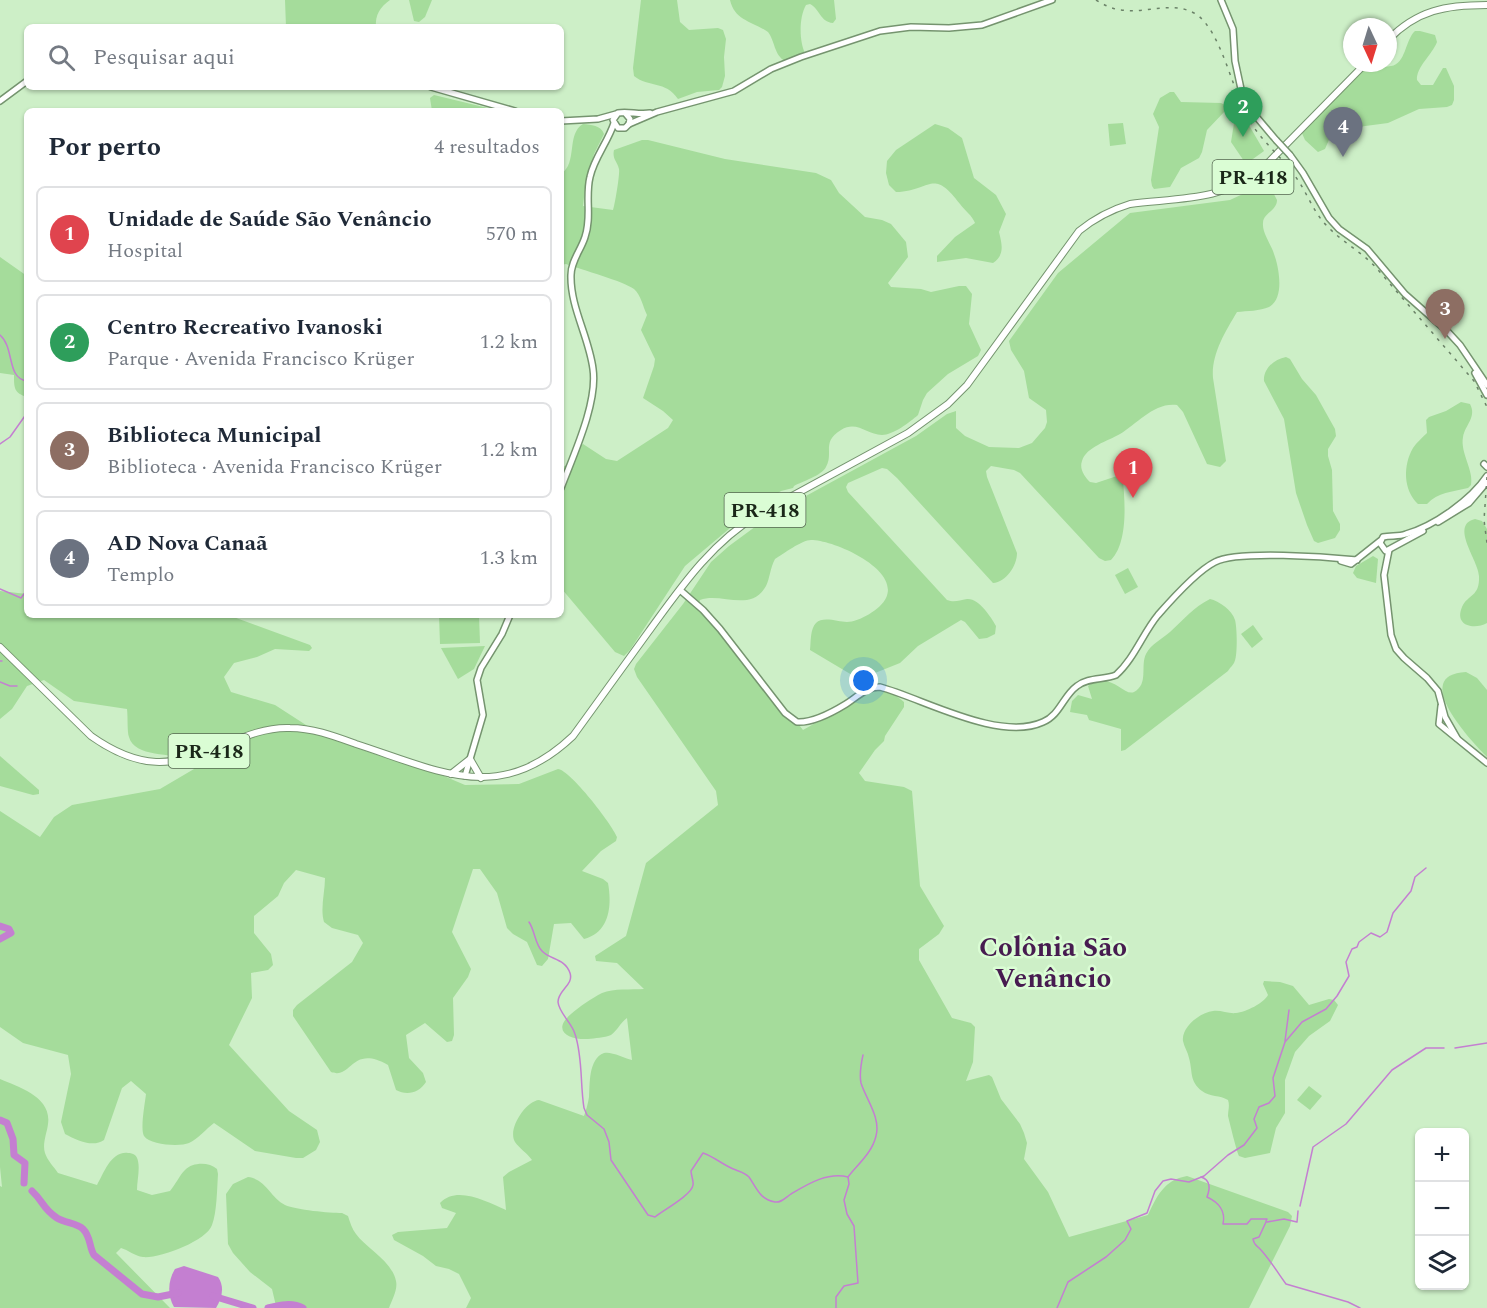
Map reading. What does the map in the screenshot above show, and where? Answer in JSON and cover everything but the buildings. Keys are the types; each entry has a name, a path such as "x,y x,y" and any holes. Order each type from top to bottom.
{"highway":[{"path":"1397,33 1427,12 1451,6 1487,5"},
{"name":"PR-418","path":"0,647 92,736 106,746 140,761 162,763 186,759 241,737 267,730 287,728 325,733 451,774 481,778 506,775 537,764 573,736 705,558 740,525 908,433 948,404 979,370 1073,238 1091,221 1130,204 1217,194 1236,188 1260,171 1357,72"},
{"path":"451,774 470,759 481,778"}],"main road":[{"path":"605,143 622,128 657,112 734,91 771,69 880,31 911,27 949,28 982,25 1052,0"},
{"path":"1221,0 1233,29 1240,89 1254,114 1290,155 1335,225 1367,249 1405,294 1440,325 1487,385"},
{"path":"0,101 24,83"},
{"path":"442,90 504,108"},
{"path":"564,121 598,119 618,113 657,112"},
{"path":"564,480 588,414 594,372 573,297 571,278 575,258 585,236 588,222 589,181 618,113"},
{"path":"625,113 629,117 629,124"},
{"path":"598,119 614,122 618,128 622,128"},
{"path":"1454,340 1487,395"},
{"path":"1331,558 1351,564 1371,549 1386,547 1460,509 1475,498 1486,479"},
{"path":"1486,479 1466,500 1425,526 1392,538 1385,536 1384,575 1391,635 1396,648 1434,685 1442,701 1444,719 1442,726 1487,763"},
{"path":"1386,547 1392,538"},
{"path":"680,590 703,610 786,713 797,722 805,722 834,710 867,689 880,687 981,722 1026,727 1040,724 1052,717 1075,687 1082,682 1116,675 1176,595 1217,560 1263,556 1356,560"},
{"path":"465,776 483,715 477,680 481,668 502,634 509,618"},
{"path":"1444,719 1457,738"}],"green space":[{"path":"285,0 390,0 383,5 376,24 286,24"},
{"path":"409,0 432,0 425,17 419,22 414,21"},
{"path":"641,0 677,0 680,22 689,30 718,28 723,30 726,39 725,76 719,90 697,92 678,99 668,89 634,76"},
{"path":"730,0 834,0 836,19 833,23 829,22 813,6 806,5 801,29 805,53 785,61 777,52 768,32 740,16 732,7"},
{"path":"1415,31 1420,31 1435,35 1437,42 1435,47 1419,70 1417,80 1421,85 1433,85 1443,68 1446,68 1454,86 1452,105 1419,109 1388,123 1335,130 1325,149 1318,152 1305,140 1301,131 1360,72 1397,72 1397,63 1403,56"},
{"path":"1174,92 1181,102 1221,103 1225,105 1225,111 1207,130 1199,158 1181,168 1170,187 1154,189 1151,180 1159,127 1153,114 1160,98"},
{"path":"434,95 488,108 432,108 430,98"},
{"path":"1239,108 1264,151 1246,164 1231,142 1236,111"},
{"path":"1123,123 1126,144 1110,146 1108,124"},
{"path":"583,124 592,125 598,127 604,134 594,154 583,206 613,210 619,172 614,150 642,140 725,159 816,173 831,180 839,193 865,217 891,224 906,242 908,257 888,283 891,287 931,292 966,286 972,294 969,324 981,350 978,356 948,374 927,393 918,415 901,428 882,435 857,427 847,427 835,434 831,439 828,462 824,470 793,488 781,491 736,523 685,566 624,656 615,652 564,592 564,466 568,465 579,446 583,444 606,459 617,461 668,428 673,420 643,398 655,359 641,330 647,315 634,289 612,279 564,264 564,171 569,163 578,129"},
{"path":"935,124 948,128 962,138 974,178 996,195 1006,214 999,232 1001,253 993,263 966,258 937,262 937,256 955,237 975,223 974,220 943,186 931,184 896,192 889,185 886,173 887,161 896,150"},
{"path":"1262,185 1270,188 1277,200 1275,207 1265,217 1263,227 1276,260 1279,290 1274,303 1269,307 1237,312 1214,361 1213,378 1226,461 1220,467 1207,464 1183,412 1177,405 1153,410 1120,434 1088,452 1084,456 1081,467 1090,482 1096,483 1117,476 1123,481 1125,511 1123,533 1111,560 1105,561 1099,558 1020,473 991,466 986,471 987,477 1017,553 1010,572 1002,580 993,583 897,478 887,469 882,468 848,483 846,487 848,492 947,600 967,599 980,605 996,626 995,634 979,639 961,620 918,646 900,663 865,677 852,675 810,650 813,629 819,621 847,622 869,614 886,598 888,587 883,577 862,558 821,541 807,541 775,559 766,586 760,594 744,600 708,598 700,600 699,604 734,643 803,730 874,690 883,690 904,702 904,707 884,741 859,773 865,781 904,787 912,791 920,886 944,926 939,934 919,949 919,960 952,1018 971,1023 975,1027 973,1062 966,1081 989,1075 992,1077 1001,1099 1024,1133 1027,1143 1024,1159 1048,1192 1069,1237 1148,1215 1158,1195 1167,1185 1187,1176 1288,1212 1292,1216 1290,1226 1249,1308 466,1308 471,1298 459,1274 436,1266 394,1240 392,1235 398,1232 447,1228 456,1213 442,1208 440,1203 455,1195 472,1197 506,1210 503,1177 532,1160 513,1137 516,1123 524,1110 539,1100 584,1116 588,1105 592,1066 599,1056 610,1053 632,1060 627,1018 611,1035 588,1039 569,1036 563,1030 563,1025 574,1011 602,993 644,989 617,963 596,961 595,956 626,936 646,863 718,805 716,791 637,677 634,669 636,664 683,604 711,562 729,546 771,515 916,436 947,414 956,411 956,428 965,436 989,447 1019,448 1032,443 1045,428 1046,410 1029,398 1024,371 1011,350 1009,341 1058,273 1130,213 1230,200"},
{"path":"0,257 24,274 24,396 19,394 16,389 14,375 0,373"},
{"path":"1286,357 1290,359 1302,379 1316,395 1335,429 1336,436 1328,449 1328,456 1332,470 1333,511 1340,524 1340,530 1335,538 1318,543 1314,541 1296,493 1284,419 1264,381 1265,372 1270,365"},
{"path":"1461,402 1470,404 1472,409 1463,437 1465,455 1471,473 1471,485 1468,488 1441,495 1427,504 1418,504 1407,485 1407,462 1415,446 1427,433 1426,420"},
{"path":"1475,519 1482,521 1487,529 1487,623 1471,626 1463,622 1460,613 1464,603 1476,592 1479,583 1478,569 1465,536 1465,528"},
{"path":"1373,556 1378,559 1376,583 1357,578 1353,573 1356,566"},
{"path":"1128,568 1138,587 1125,594 1115,575"},
{"path":"0,591 24,594 24,618 236,618 310,645 312,648 309,651 275,649 234,663 224,677 231,692 275,705 323,736 380,756 425,768 465,785 519,784 558,769 572,778 590,798 617,837 616,841 601,851 582,871 608,883 610,900 607,917 599,930 584,939 571,923 554,924 548,959 542,966 537,965 527,942 507,928 497,893 480,869 473,869 452,932 471,969 453,998 454,1035 452,1041 447,1042 425,1023 406,1035 409,1058 423,1073 426,1082 416,1091 404,1093 396,1090 388,1065 376,1060 366,1058 359,1060 344,1071 331,1072 293,1016 293,1010 297,1005 352,962 363,943 358,935 332,928 324,922 325,878 296,870 284,883 278,896 254,916 254,933 271,954 273,965 268,970 251,973 252,998 229,1045 289,1111 317,1130 320,1142 316,1150 303,1158 255,1151 214,1123 189,1143 172,1145 152,1141 147,1139 143,1133 146,1094 131,1081 122,1088 104,1140 95,1143 79,1141 65,1134 61,1122 71,1074 68,1055 23,1043 0,1027 0,811 40,837 54,817 72,805 160,789 194,769 188,758 155,754 138,748 132,743 128,735 127,709 74,701 44,680 27,686 12,709 0,719"},
{"path":"1210,599 1225,606 1235,620 1236,655 1228,671 1125,750 1121,751 1121,729 1089,720 1087,715 1070,712 1072,701 1078,695 1092,699 1088,686 1096,682 1103,680 1130,692 1139,689 1143,680 1144,659 1148,650"},
{"path":"439,618 479,618 480,643 440,644"},
{"path":"1253,625 1263,639 1252,648 1241,634"},
{"path":"485,646 474,669 458,679 441,648"},
{"path":"1466,672 1477,678 1487,690 1487,757 1458,724 1443,696 1443,684 1450,676"},
{"path":"0,756 39,790 39,794 33,795 0,786"},
{"path":"1264,981 1293,986 1309,1005 1329,999 1334,1000 1338,1005 1330,1021 1309,1036 1295,1052 1285,1080 1285,1113 1276,1128 1270,1153 1245,1158 1239,1156 1228,1116 1228,1100 1205,1093 1195,1084 1183,1036 1188,1026 1203,1014 1216,1011 1240,1012 1259,1004 1268,995"},
{"path":"0,1079 33,1094 45,1107 48,1124 44,1150 58,1173 97,1185 105,1169 117,1155 132,1153 137,1157 139,1164 137,1190 152,1195 170,1191 183,1172 192,1165 205,1164 217,1169 214,1220 208,1231 201,1237 181,1248 150,1257 143,1257 121,1248 116,1253 170,1308 0,1308 0,1186 2,1187"},
{"path":"1309,1086 1322,1096 1310,1110 1297,1100"},
{"path":"248,1177 259,1181 275,1198 290,1207 342,1213 348,1216 356,1234 394,1274 396,1287 389,1308 269,1308 276,1306 272,1289 250,1272 228,1244 226,1194 233,1184"}],"shaded area":[{"path":"184,1266 218,1277 222,1292 216,1308 174,1307 169,1293 171,1278 175,1269"}],"waterway":[{"path":"0,335 8,347 13,369 20,379 24,380"},
{"path":"0,444 10,437 24,417"},
{"path":"0,589 21,598 24,594"},
{"path":"0,682 17,686"},
{"path":"1057,1308 1068,1282 1106,1257 1125,1240 1131,1229 1127,1221 1147,1213 1155,1191 1163,1181 1171,1179 1189,1182 1204,1176 1228,1155 1244,1145 1257,1128 1254,1119 1259,1107 1269,1103 1275,1096 1273,1078 1285,1042 1302,1022 1326,1009 1337,996 1349,976 1346,962 1352,949 1371,933 1380,937 1387,932 1393,913 1411,891 1415,877 1426,868"},
{"path":"529,922 540,948 545,954 565,964 570,973 570,981 560,994 558,1002 578,1043 584,1108 587,1115 604,1129 609,1142 611,1160 648,1215 655,1217 688,1193 693,1184 691,1171 703,1153 746,1174 762,1196 775,1202 781,1201 818,1180 833,1176 848,1177"},
{"path":"0,926 9,929 11,933 0,939"},
{"path":"1285,1041 1289,1010"},
{"path":"1455,1048 1487,1043"},
{"path":"1300,1206 1313,1147 1346,1124 1392,1070 1426,1048 1444,1048"},
{"path":"836,1308 836,1297 844,1286 858,1283 854,1226 847,1214 844,1200 849,1184 848,1177 871,1148 877,1129 875,1116 861,1083 863,1055"},
{"path":"0,1120 7,1123 13,1139 14,1155 25,1163 24,1183"},
{"path":"1201,1177 1207,1180 1209,1185 1207,1197 1218,1204 1222,1211 1223,1224 1247,1224 1251,1219 1267,1219 1266,1221"},
{"path":"32,1191 60,1220 78,1225 83,1229 94,1255 142,1294 158,1297 178,1293"},
{"path":"1267,1222 1284,1219 1297,1222 1298,1211"},
{"path":"1266,1222 1259,1237 1253,1241 1286,1284 1348,1302 1360,1308"},
{"path":"213,1296 253,1308"},
{"path":"268,1308 281,1305 303,1308"}],"railway":[{"path":"1096,0 1114,9 1131,11 1178,8 1196,14 1205,22 1219,47 1247,116 1295,176 1322,220 1379,271 1474,381 1487,407"},
{"path":"1487,477 1484,520 1487,543"}],"place":[{"name":"Centro Recreativo Ivanoski","path":"1243,137"},
{"name":"AD Nova Canaã","path":"1343,157"},
{"name":"Biblioteca Municipal","path":"1445,339"},
{"name":"Unidade de Saúde São Venâncio","path":"1133,498"}],"district":[{"name":"Colônia São Venâncio","path":"1053,962"}]}
